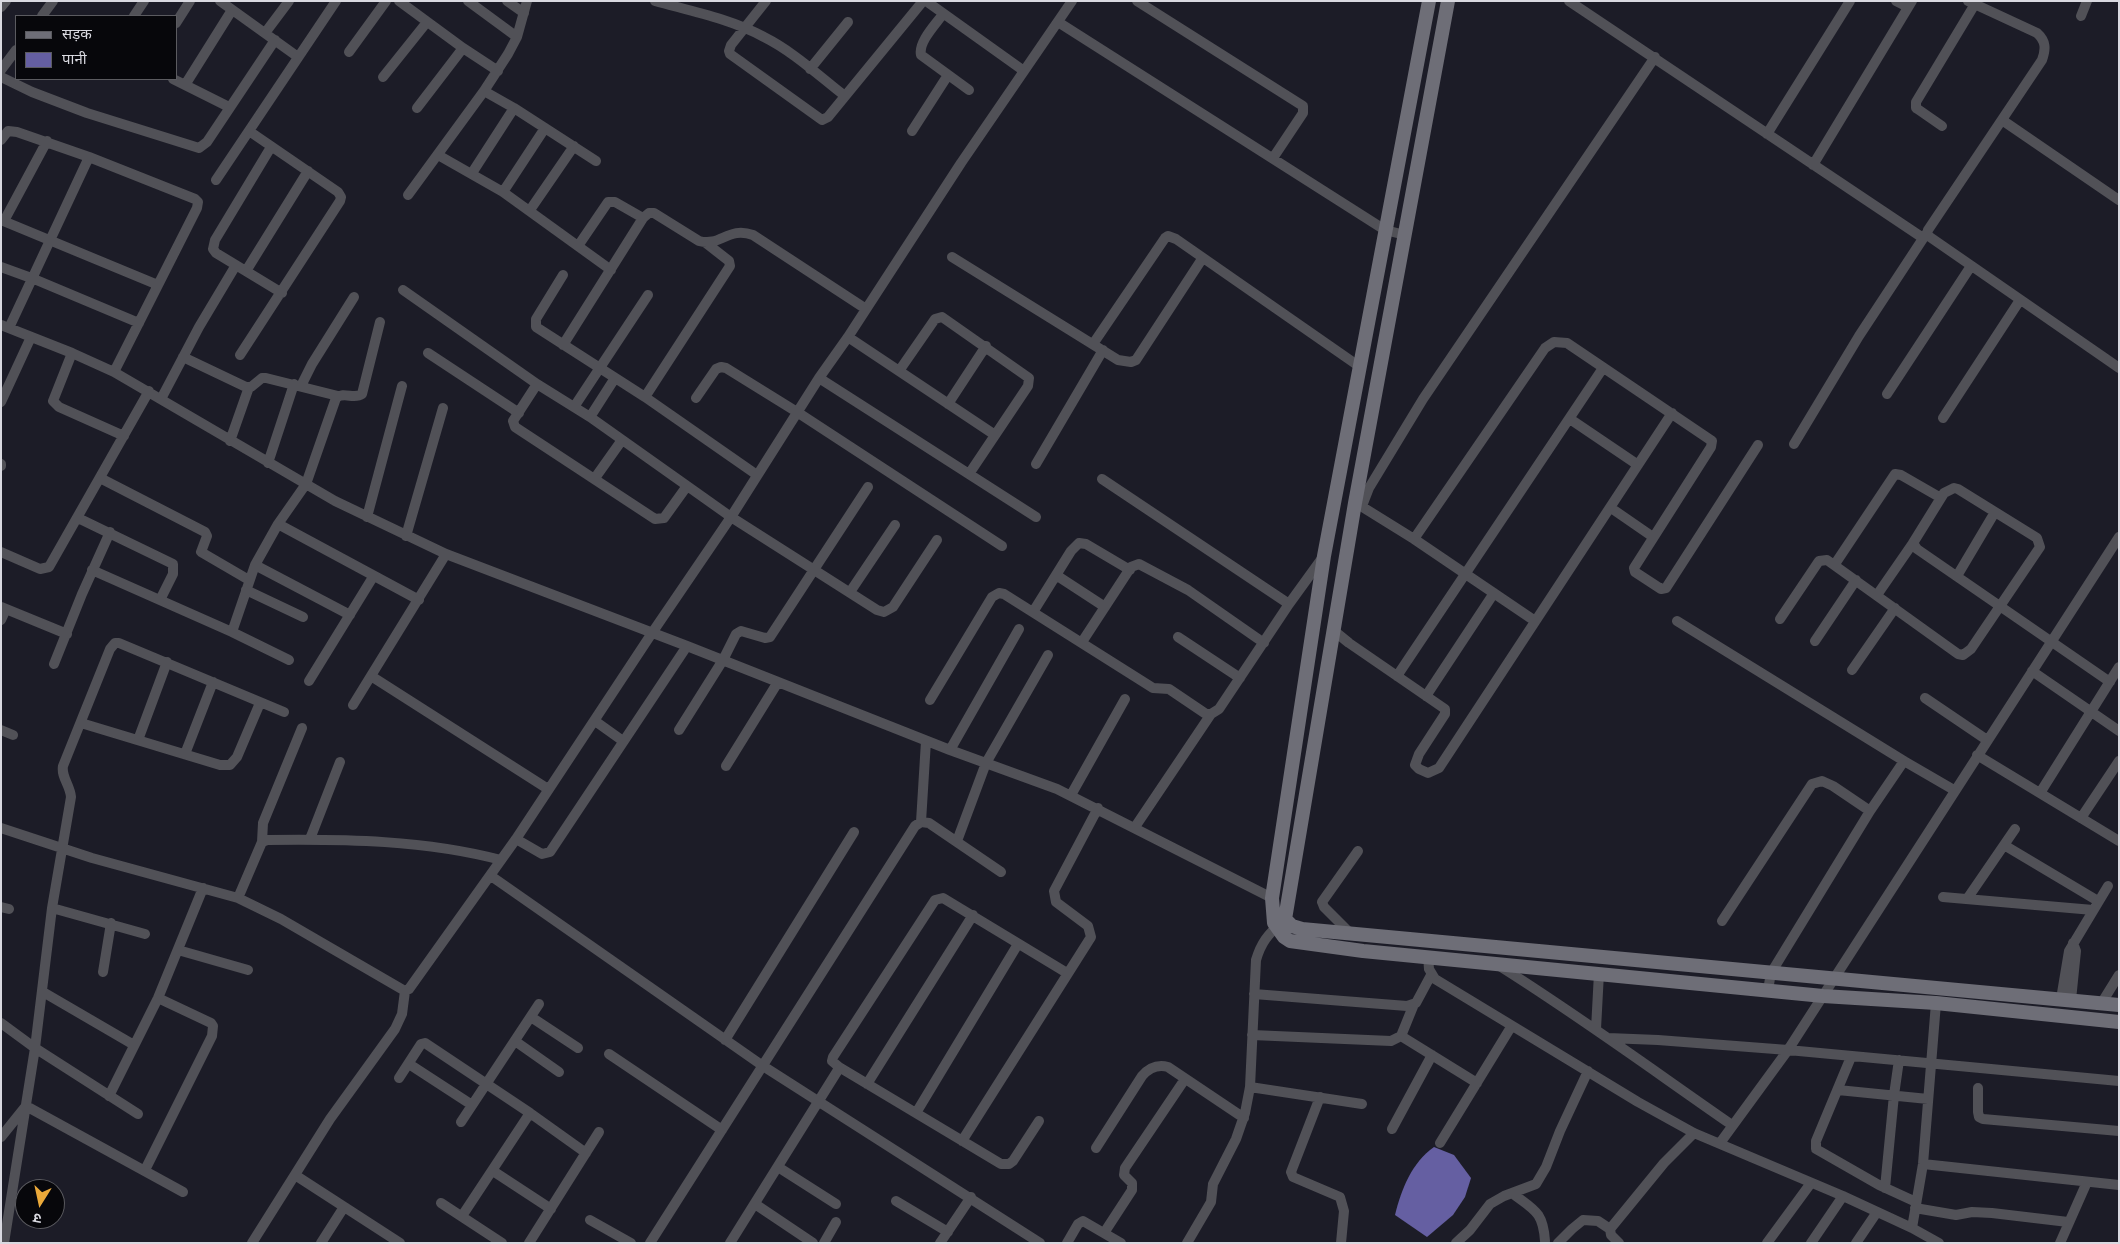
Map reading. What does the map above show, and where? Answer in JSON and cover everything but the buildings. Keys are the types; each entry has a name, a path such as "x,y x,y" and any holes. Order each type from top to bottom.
{"main road":[{"path":"1429,1 1324,556 1272,898 1274,923 1350,933 2119,1005"},
{"path":"1448,1 1404,235 1359,504 1351,529 1281,923 1284,937 1296,943 1823,996 1936,1002 2119,1022"},
{"path":"1330,526 1351,529"},
{"path":"1512,964 1513,948"}],"street":[{"path":"1,8 6,1"},
{"path":"43,15 53,1"},
{"path":"135,15 144,1"},
{"path":"178,20 190,1"},
{"path":"220,1 298,56"},
{"path":"265,34 289,1"},
{"path":"216,180 336,1"},
{"path":"349,52 386,1"},
{"path":"399,1 498,71"},
{"path":"468,1 517,37"},
{"path":"507,1 524,13"},
{"path":"408,195 498,71 517,37 527,1"},
{"path":"766,1 731,46 730,54 819,119 826,120 828,118 925,1 1024,71"},
{"path":"252,1243 330,1119 395,1030 402,1014 405,991 409,989 516,839 731,517 818,378 848,337 961,163 1072,1"},
{"path":"1137,1 1300,103 1304,109 1303,113 1273,158"},
{"path":"1569,1 1813,165 1925,236 1928,236 2119,368"},
{"path":"1767,134 1850,1"},
{"path":"1813,165 1910,4 1896,1"},
{"path":"2081,16 2087,1"},
{"path":"661,2 745,28 774,43 845,96"},
{"path":"1794,444 1859,336 2042,60 2045,45 2042,37 1972,3 1916,102 1916,108 1942,126"},
{"path":"185,84 232,10"},
{"path":"943,14 920,50 921,55 969,90"},
{"path":"383,77 427,22"},
{"path":"810,69 848,22"},
{"path":"1058,22 1385,230 1404,235"},
{"path":"1,77 72,108 193,148 198,148 207,142 275,40"},
{"path":"417,108 463,48"},
{"path":"3,63 15,51"},
{"path":"1535,621 1359,504 1423,399 1655,57"},
{"path":"912,131 948,75"},
{"path":"175,80 229,107"},
{"path":"484,91 596,161"},
{"path":"472,173 514,108"},
{"path":"2002,120 2119,200"},
{"path":"503,192 545,128"},
{"path":"1,140 8,131 12,131 47,141 195,199 198,202 197,208 114,372"},
{"path":"240,355 282,293 341,197 338,192 249,131"},
{"path":"47,141 3,220 158,285"},
{"path":"271,146 213,244 213,249 216,253 282,293"},
{"path":"530,210 574,146"},
{"path":"438,155 503,192 611,270"},
{"path":"89,157 34,279 5,327 72,353 114,372 306,484 406,536 446,554 723,660 926,741 1071,795 1272,898"},
{"path":"246,271 308,171"},
{"path":"578,246 608,202 615,202 643,218"},
{"path":"563,345 643,218 649,213 654,213 706,243 729,261 730,266 645,397"},
{"path":"706,243 737,232 753,235 866,309"},
{"path":"1093,344 1168,236 1176,239 1202,259 1360,367"},
{"path":"952,257 1102,350 1125,362 1136,360 1202,259"},
{"path":"161,399 199,327 236,265"},
{"path":"1887,394 1971,266"},
{"path":"1,267 138,323"},
{"path":"563,276 536,319 536,327 645,397 758,475"},
{"path":"403,290 537,384 590,417 731,517 878,610 884,612 893,607 937,540"},
{"path":"574,407 648,295"},
{"path":"268,462 297,385 354,297"},
{"path":"1943,418 2020,300"},
{"path":"899,371 935,319 939,317 947,318 1029,378 1028,386 969,474"},
{"path":"230,440 249,387 262,378 338,396 357,397 362,394 380,322"},
{"path":"1,402 31,337"},
{"path":"848,337 995,435"},
{"path":"1414,539 1548,344 1554,342 1566,343 1710,437 1712,444 1635,564 1634,570 1663,589 1666,588 1758,446"},
{"path":"948,404 986,346"},
{"path":"1036,464 1102,350"},
{"path":"72,353 53,401 59,407 124,436"},
{"path":"428,353 519,413"},
{"path":"183,357 249,387"},
{"path":"696,398 712,374 720,367 726,368 798,412 1002,546"},
{"path":"1398,676 1603,368"},
{"path":"590,417 615,378"},
{"path":"818,378 1036,517"},
{"path":"537,384 513,423 515,427 655,519 660,520 667,515 688,486"},
{"path":"367,517 402,386"},
{"path":"1,552 34,567 44,569 54,560 149,392"},
{"path":"232,632 255,564 278,524 306,484 334,402 338,396"},
{"path":"406,536 443,408"},
{"path":"1333,630 1443,707 1446,712 1416,759 1416,768 1428,773 1439,768 1672,413"},
{"path":"1570,419 1638,465"},
{"path":"595,478 622,440"},
{"path":"1835,564 1895,474 1901,475 1941,498"},
{"path":"100,478 206,532 207,536 202,552 248,585 303,617"},
{"path":"1102,479 1289,604"},
{"path":"679,730 723,660 738,631 765,638 770,637 868,487"},
{"path":"1780,619 1820,561 1827,560 1958,654 1963,655 1972,649 2040,547 2039,543 2037,538 1958,489 1949,490 1941,498 1877,595"},
{"path":"1611,508 1653,537"},
{"path":"1957,576 1995,512"},
{"path":"78,518 173,564 173,574 160,600"},
{"path":"278,524 373,577 419,600"},
{"path":"850,592 895,526"},
{"path":"54,664 92,570 110,532"},
{"path":"1720,1143 1788,1050 1835,979 1954,790 2119,538"},
{"path":"1033,612 1074,546 1079,543 1086,544 1130,570"},
{"path":"1913,543 1917,549 2001,605 2051,643 2110,682"},
{"path":"353,705 446,554"},
{"path":"1135,827 1211,714 1219,709 1289,604 1324,556"},
{"path":"255,564 350,615"},
{"path":"1082,642 1130,570 1135,564 1139,564 1188,590 1264,643"},
{"path":"92,570 232,632 289,660"},
{"path":"1056,575 1105,608"},
{"path":"310,680 373,577"},
{"path":"1815,641 1856,580"},
{"path":"1426,696 1494,593"},
{"path":"930,700 995,595 1004,594 1153,688 1169,689 1206,714 1211,714"},
{"path":"1,620 4,608 67,634"},
{"path":"1852,670 1895,608"},
{"path":"1677,621 1954,790"},
{"path":"950,750 1019,629"},
{"path":"1178,637 1240,678"},
{"path":"4,1243 35,1048 52,908 71,797 70,789 62,771 110,649 115,643 119,643 284,712"},
{"path":"516,839 542,854 550,852 687,646"},
{"path":"957,841 986,763 1048,654"},
{"path":"138,740 167,662"},
{"path":"2040,793 2119,668"},
{"path":"2032,671 2119,730"},
{"path":"371,676 548,789"},
{"path":"185,754 212,682"},
{"path":"726,766 778,682"},
{"path":"1925,698 1987,740"},
{"path":"1071,795 1125,699"},
{"path":"81,723 220,765 230,765 237,757 260,703"},
{"path":"595,721 623,741"},
{"path":"238,898 262,842 263,823 302,728"},
{"path":"1,730 13,735"},
{"path":"921,822 926,741"},
{"path":"1977,755 2119,841"},
{"path":"1768,990 1771,972 1870,811 1904,761"},
{"path":"2081,818 2119,761"},
{"path":"310,840 340,762"},
{"path":"1722,921 1812,784 1822,781 1834,786 1870,811"},
{"path":"962,1141 1067,973 1090,941 1091,931 1088,926 1056,902 1054,892 1098,808"},
{"path":"650,1243 916,826 921,822 929,823 1001,872"},
{"path":"1,828 62,848 238,898 281,919 405,991"},
{"path":"1967,899 2015,829"},
{"path":"726,1040 854,832"},
{"path":"262,842 267,840 364,841 465,852 501,860"},
{"path":"2004,845 2095,906"},
{"path":"1350,933 1324,907 1322,902 1358,851"},
{"path":"490,876 763,1066 971,1197 1040,1243"},
{"path":"2066,1000 2069,951 2108,886"},
{"path":"110,1096 158,998 204,888"},
{"path":"1943,897 2095,906"},
{"path":"1039,1121 1013,1160 1005,1165 832,1062 833,1057 931,904 939,898 943,898 1067,973"},
{"path":"52,908 145,934"},
{"path":"867,1084 972,915"},
{"path":"103,972 111,923"},
{"path":"1186,1243 1211,1202 1212,1184 1236,1139 1244,1118 1250,1087 1256,960 1260,946 1267,935 1281,923"},
{"path":"916,1113 1018,944"},
{"path":"178,950 248,970"},
{"path":"1252,1035 1391,1041 1401,1036 1414,1004 1431,975 1428,956"},
{"path":"1493,962 1596,1029 1732,1125"},
{"path":"1596,1029 1599,973"},
{"path":"1431,975 1511,1027 1694,1133 1843,1196 1912,1228 1939,1243"},
{"path":"2101,1004 2119,975"},
{"path":"43,992 134,1044"},
{"path":"1254,994 1407,1006 1414,1004"},
{"path":"145,1170 214,1030 211,1022 158,998"},
{"path":"1912,1228 1923,1164 1936,1002"},
{"path":"461,1122 539,1004"},
{"path":"530,1017 578,1048"},
{"path":"1,1023 35,1048 138,1114"},
{"path":"1440,1143 1511,1027"},
{"path":"1401,1036 1477,1083"},
{"path":"1608,1038 1788,1050 2119,1081"},
{"path":"515,1041 559,1072"},
{"path":"399,1078 421,1044 425,1043 586,1153"},
{"path":"609,1054 722,1130"},
{"path":"1392,1129 1432,1055"},
{"path":"1851,1057 1816,1141 1816,1149 1916,1205 1956,1214 1978,1212 2068,1222"},
{"path":"1885,1188 1894,1095 1900,1060"},
{"path":"408,1064 472,1105"},
{"path":"1096,1148 1146,1071 1152,1067 1163,1066 1244,1118"},
{"path":"730,1243 839,1067"},
{"path":"1456,1243 1470,1230 1490,1204 1536,1184 1588,1071"},
{"path":"1104,1233 1132,1190 1132,1183 1124,1175 1125,1168 1186,1079"},
{"path":"1250,1087 1362,1104"},
{"path":"1978,1088 1978,1112 1980,1117 1984,1119 2119,1131"},
{"path":"1838,1090 1928,1099"},
{"path":"1320,1097 1291,1172 1293,1177 1340,1198 1344,1211 1341,1243"},
{"path":"26,1106 183,1192"},
{"path":"1,1136 26,1106"},
{"path":"462,1216 530,1113"},
{"path":"529,1243 598,1132"},
{"path":"1610,1230 1664,1163 1694,1133"},
{"path":"1923,1164 2119,1185"},
{"path":"778,1167 836,1204"},
{"path":"493,1171 551,1209"},
{"path":"295,1175 400,1243"},
{"path":"2060,1243 2087,1182"},
{"path":"1769,1242 1811,1183"},
{"path":"1512,1193 1535,1211 1544,1223 1544,1242 1558,1243 1583,1220 1598,1221 1610,1230 1611,1235 1619,1243"},
{"path":"1810,1243 1843,1196"},
{"path":"940,1243 971,1197"},
{"path":"896,1201 948,1232"},
{"path":"440,1202 502,1243"},
{"path":"755,1204 813,1243"},
{"path":"321,1243 344,1207"},
{"path":"1856,1243 1877,1212"},
{"path":"590,1220 631,1243"},
{"path":"1067,1243 1080,1222 1085,1221 1121,1243"},
{"path":"824,1243 836,1222"}],"water":[{"path":"1434,1147 1454,1155 1471,1178 1465,1197 1453,1215 1427,1237 1395,1215 1408,1177 1419,1160"}]}
